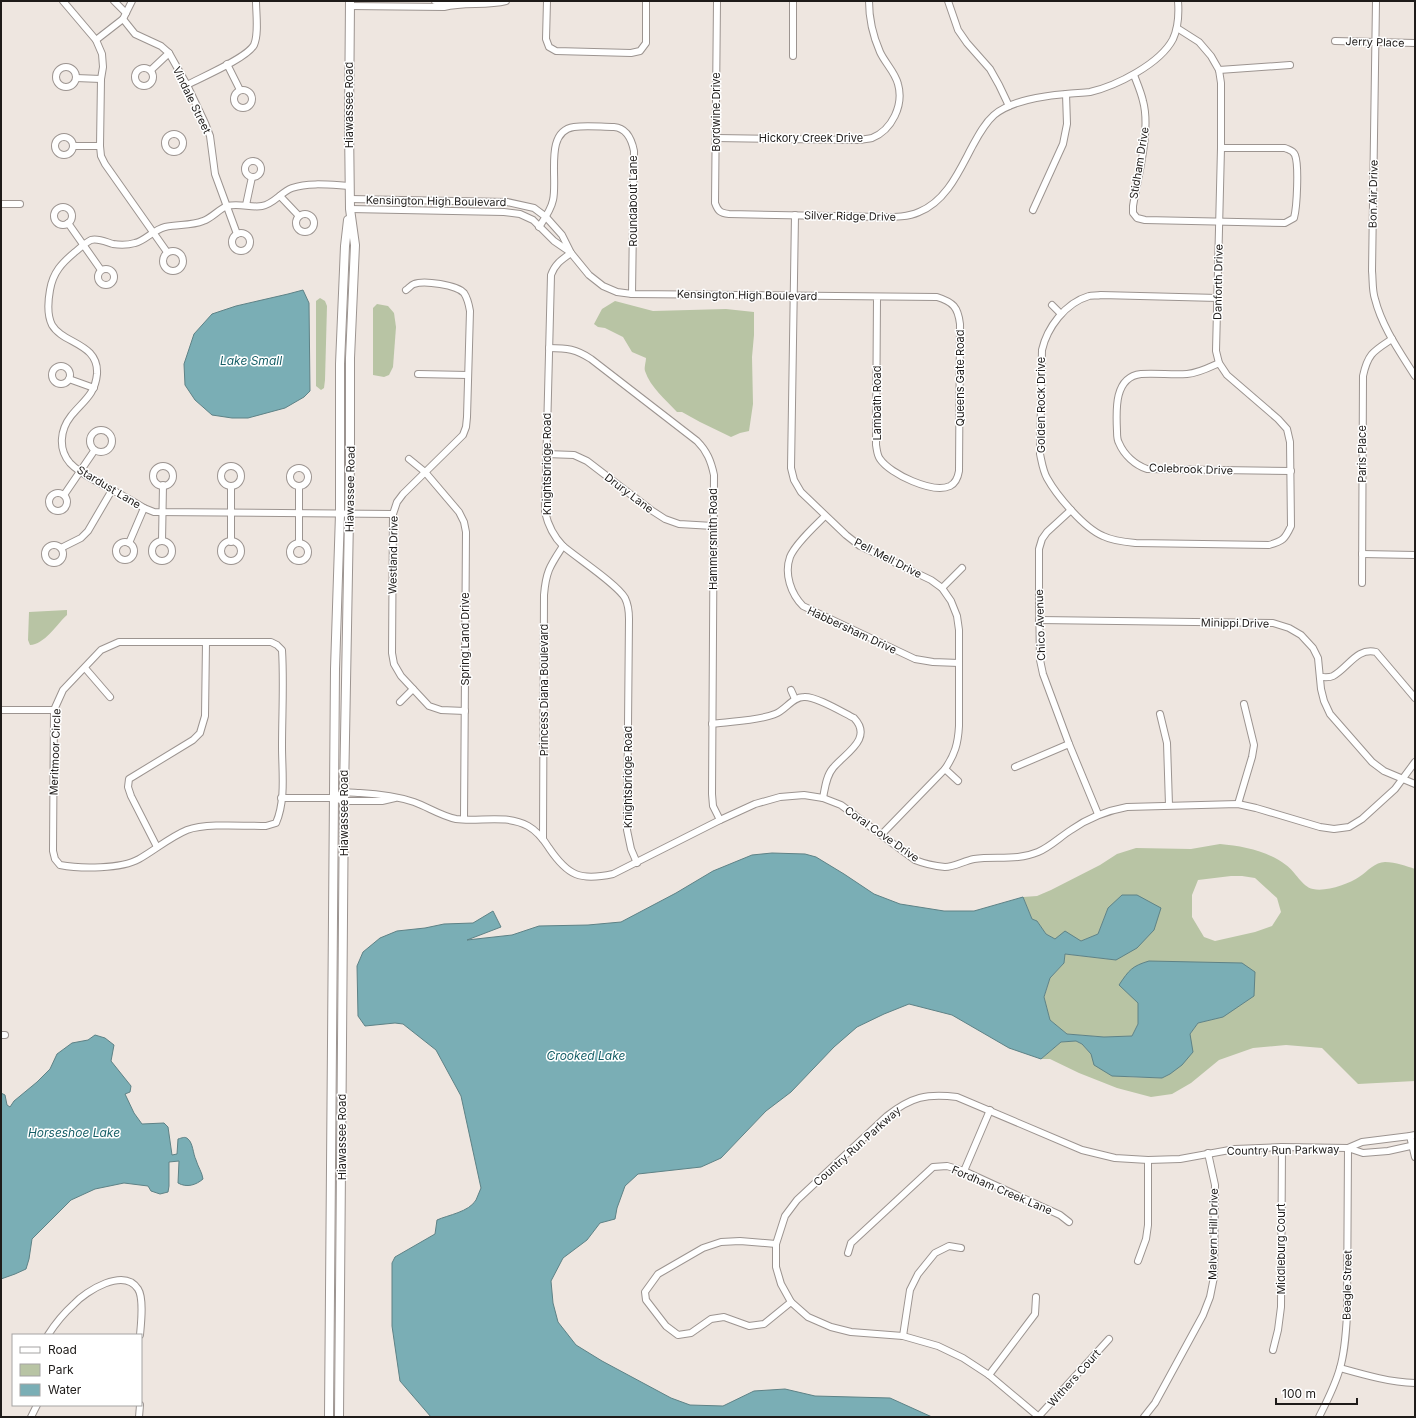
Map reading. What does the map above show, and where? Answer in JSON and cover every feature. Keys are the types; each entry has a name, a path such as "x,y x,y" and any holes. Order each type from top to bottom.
{"street":[{"path":"63,1 96,40 102,54 101,156 105,164 167,252"},
{"name":"Vindale Street","path":"114,1 134,34 161,46 169,53 187,85 206,123 210,136 215,174 237,234"},
{"path":"96,40 124,16 132,1"},
{"path":"187,85 241,57 254,45 256,38 256,1"},
{"path":"435,1 445,1 455,4"},
{"path":"350,4 444,7 455,4 490,4 506,1"},
{"path":"547,1 546,39 549,47 556,51 631,53 640,51 646,43 646,1"},
{"name":"Bordwine Drive","path":"717,1 715,203 718,210 722,213 728,214"},
{"path":"793,1 793,56"},
{"name":"Hickory Creek Drive","path":"716,138 860,140 873,138 884,130 894,119 900,94 898,83 880,52 872,31 869,1"},
{"path":"948,1 958,30 967,43 990,69 1000,85 1009,106"},
{"name":"Silver Ridge Drive","path":"728,214 901,217 919,212 935,202 942,195 952,181 984,126 994,115 1009,106 1035,98 1089,92 1114,84 1134,75 1162,54 1172,40 1177,28 1179,10 1178,1"},
{"name":"Bon Air Drive","path":"1376,1 1372,271 1374,297 1379,314 1392,339 1415,376"},
{"name":"Hiawassee Road","path":"330,1417 335,669 340,514 340,364 345,246 350,210 350,4"},
{"name":"Danforth Drive","path":"1177,28 1199,42 1211,56 1219,70 1221,94 1221,148 1216,351 1219,363"},
{"name":"Jerry Place","path":"1335,41 1415,43"},
{"path":"151,70 169,53"},
{"path":"227,64 240,90"},
{"path":"1219,70 1290,65"},
{"name":"Stidham Drive","path":"1134,75 1143,101 1146,118 1146,131 1133,213 1137,218 1145,220 1219,221"},
{"path":"76,78 101,79"},
{"path":"1033,210 1063,144 1067,124 1066,94"},
{"name":"Roundabout Lane","path":"539,226 546,217 554,198 555,147 558,138 563,131 574,127 610,127 618,128 626,132 632,141 634,151 632,294"},
{"path":"73,146 100,146"},
{"path":"1219,221 1285,223 1294,218 1296,210 1297,163 1295,155 1291,150 1285,148 1221,148"},
{"path":"246,205 252,177"},
{"path":"84,244 92,240 101,240 114,244 126,245 137,243 153,231 164,227 205,221 227,206 262,206 272,202 291,188 306,185 350,186"},
{"path":"280,196 299,216"},
{"name":"Kensington High Boulevard","path":"350,200 507,202 534,208 546,217 562,235 571,253 589,275 603,286 618,292 632,294 937,297"},
{"path":"1,204 20,204"},
{"name":"Hiawassee Road","path":"339,1417 344,797 350,513 350,358 355,245 350,210"},
{"name":"Kensington High Boulevard","path":"350,210 504,212 520,214 533,220 554,241 571,253"},
{"name":"Pell Mell Drive","path":"795,215 791,468 794,480 801,492 825,516 860,546 931,580 942,588 951,601 957,616 959,630 958,742 952,758 945,769 881,835"},
{"path":"68,223 101,270"},
{"name":"Stardust Lane","path":"84,244 62,263 53,276 48,316 52,326 60,333 86,349 94,358 97,371 94,388 89,397 70,417 64,428 61,440 64,453 70,463 80,472 144,508 154,512 393,514"},
{"name":"Knightsbridge Road","path":"571,253 554,267 551,275 545,512 547,522 552,532 563,546 618,589 625,598 628,609 627,830 628,841 637,863"},
{"name":"Westland Drive","path":"406,290 415,284 441,283 454,287 464,293 469,302 467,417 463,435 403,494 397,502 393,514 392,653 394,664 401,676 429,706 441,710 465,711"},
{"name":"Golden Rock Drive","path":"1218,298 1088,296 1075,303 1061,314 1049,329 1044,339 1042,350 1040,454 1047,478 1071,510 1092,529 1103,536 1118,541 1136,543 1269,545 1281,542 1287,536 1291,526 1292,471"},
{"name":"Lambath Road","path":"877,297 877,453 881,461 896,472 915,482 933,487 944,488 951,486 957,479 959,471"},
{"name":"Queens Gate Road","path":"937,297 946,300 954,306 959,314 959,471"},
{"path":"1052,305 1061,314"},
{"name":"Paris Place","path":"1362,583 1363,376 1366,363 1373,352 1392,339"},
{"name":"Hammersmith Road","path":"549,348 566,348 586,355 697,441 705,448 711,462 714,475 712,794 713,806 720,820"},
{"path":"1219,363 1227,375 1278,419 1286,429 1290,442 1292,471"},
{"name":"Colebrook Drive","path":"1219,363 1198,372 1187,374 1140,374 1129,378 1122,384 1119,393 1116,420 1118,442 1130,458 1139,466 1147,469 1292,471"},
{"path":"418,374 468,375"},
{"path":"69,378 94,388"},
{"path":"64,495 94,451"},
{"name":"Drury Lane","path":"546,454 574,455 587,461 665,519 679,524 714,526"},
{"name":"Spring Land Drive","path":"409,459 425,472 459,512 465,527 464,819"},
{"path":"162,541 163,485"},
{"path":"231,486 231,542"},
{"path":"299,486 299,543"},
{"path":"61,548 81,538 88,531 112,490"},
{"path":"129,543 144,508"},
{"name":"Chico Avenue","path":"1071,510 1047,532 1042,539 1040,549 1040,660 1043,674 1069,744 1098,814"},
{"name":"Habbersham Drive","path":"825,516 796,547 790,557 788,578 796,599 803,606 915,659 932,662 959,663"},
{"name":"Princess Diana Boulevard","path":"543,839 544,595 549,567 563,546"},
{"path":"1362,554 1415,555"},
{"path":"942,588 962,568"},
{"name":"Minippi Drive","path":"1039,620 1273,623 1288,628 1301,635 1313,648 1318,658 1324,701 1330,714 1372,762 1384,771 1402,780 1415,784"},
{"name":"Meritmoor Circle","path":"119,642 271,642 277,645 282,650 281,798 279,816 276,823 266,826 201,827 186,831 128,864 115,866 69,867 60,865 55,859 53,851 54,710 63,690 85,668 102,650 119,642"},
{"path":"157,847 131,796 128,787 129,779 193,740 200,733 205,716 206,642"},
{"path":"1320,677 1332,677 1363,652 1376,652 1415,698"},
{"path":"85,668 110,697"},
{"path":"400,702 413,689"},
{"path":"791,690 795,699"},
{"path":"712,724 766,717 777,714 795,699 803,696 812,697 854,718 858,722 860,728 860,736 857,745 833,768 828,778 823,798"},
{"path":"1238,804 1254,746 1244,704"},
{"path":"1,710 54,710"},
{"path":"1160,714 1167,743 1169,806"},
{"path":"1015,767 1069,744"},
{"name":"Coral Cove Drive","path":"281,798 344,797 382,801 397,798 413,802 448,817 515,821 529,827 543,839 560,863 570,871 584,877 598,877 613,874 637,863 720,820 755,804 780,797 804,795 823,798 841,805 915,860 929,865 947,867 974,859 1015,858 1038,852 1053,844 1069,830 1085,820 1110,810 1127,807 1238,804 1320,827 1334,829 1349,827 1362,819 1395,789 1415,762"},
{"path":"945,769 958,782"},
{"path":"333,912 343,912"},
{"name":"Country Run Parkway","path":"1039,1417 989,1375 964,1358 938,1346 902,1336 851,1332 831,1327 808,1317 791,1302 781,1284 776,1267 776,1244 785,1216 797,1200 888,1116 902,1105 921,1097 939,1095 957,1097 1082,1150 1115,1158 1148,1160 1180,1159 1234,1149 1282,1147 1348,1148 1363,1153 1388,1151 1414,1146"},
{"path":"964,1171 990,1110"},
{"path":"1413,1136 1415,1157"},
{"name":"Country Run Parkway","path":"1348,1148 1362,1142 1413,1136"},
{"name":"Middleburg Court","path":"1273,1350 1278,1330 1281,1307 1282,1147"},
{"name":"Beagle Street","path":"1319,1417 1332,1390 1340,1368 1347,1315 1348,1148"},
{"name":"Malvern Hill Drive","path":"1144,1417 1155,1403 1203,1315 1210,1297 1214,1277 1215,1185 1208,1153"},
{"path":"332,1157 342,1157"},
{"path":"1138,1261 1146,1238 1148,1225 1148,1160"},
{"name":"Fordham Creek Lane","path":"848,1253 851,1243 933,1167 947,1166 964,1171 1060,1215 1069,1222"},
{"path":"331,1228 341,1228"},
{"path":"776,1244 740,1241 721,1242 703,1248 658,1274 645,1292 646,1300 666,1326 678,1335 691,1333 711,1319 724,1317 749,1326 764,1324 791,1302"},
{"path":"902,1336 910,1290 918,1274 936,1253 949,1246 961,1248"},
{"path":"49,1334 74,1303 105,1284 117,1280 134,1284 139,1290 141,1300 140,1334"},
{"path":"989,1375 1035,1314 1036,1297"},
{"name":"Withers Court","path":"1039,1417 1109,1339"},
{"path":"1340,1368 1371,1377 1398,1382 1415,1383"},
{"path":"31,1417 36,1406"},
{"path":"139,1417 140,1406"}],"green space":[{"path":"320,298 325,301 327,306 325,380 324,388 321,390 316,386 316,301"},
{"path":"615,301 653,311 726,309 754,312 752,357 753,404 749,431 731,437 682,412 677,412 659,393 647,377 645,371 646,358 632,352 623,337 594,324 602,309"},
{"path":"377,304 388,306 394,313 396,327 393,367 389,375 384,377 373,375 373,308"},
{"path":"67,610 67,615 45,638 40,642 30,645 28,640 29,612"},
{"path":"1220,844 1255,850 1279,860 1305,885 1309,888 1318,890 1337,887 1349,882 1381,862 1397,863 1415,869 1415,1081 1358,1084 1322,1048 1286,1045 1253,1048 1219,1060 1191,1083 1172,1094 1151,1097 1117,1088 1079,1073 1050,1059 1041,1059 1061,1042 1076,1041 1082,1044 1091,1054 1127,1077 1162,1078 1170,1074 1190,1034 1198,1023 1223,1017 1138,1003 1138,1024 1132,1036 1104,1037 1067,1034 1050,1020 1044,998 1050,978 1064,963 1065,954 1116,960 1108,908 1098,934 1081,941 1055,939 1046,934 1037,921 1032,919 1023,897 1037,896 1051,890 1100,865 1117,854 1136,848 1191,849","holes":["1242,876 1255,878 1277,898 1281,912 1272,926 1255,932 1215,941 1204,937 1192,917 1192,895 1198,880"]}],"water":[{"name":"Lake Small","path":"303,290 309,303 310,391 304,397 285,408 248,418 232,418 212,415 195,400 185,385 184,364 194,334 212,314 236,306"},
{"name":"Crooked Lake","path":"772,853 805,854 816,857 874,894 900,904 944,911 974,911 1023,897 1032,919 1037,921 1046,934 1055,939 1065,931 1081,941 1098,934 1108,908 1122,895 1137,895 1161,908 1154,930 1137,948 1116,960 1065,954 1064,963 1050,978 1044,997 1050,1020 1067,1034 1104,1037 1132,1036 1138,1024 1138,1003 1119,985 1131,969 1149,961 1242,963 1255,972 1254,996 1223,1017 1198,1023 1190,1034 1193,1052 1182,1065 1162,1078 1112,1076 1094,1065 1091,1054 1082,1044 1076,1041 1061,1042 1041,1059 1009,1048 952,1015 909,1004 884,1014 857,1027 834,1047 791,1092 766,1111 721,1158 701,1167 638,1174 625,1186 617,1208 615,1219 600,1223 587,1240 563,1258 551,1281 553,1303 558,1322 576,1345 602,1361 671,1398 690,1405 723,1406 754,1391 785,1389 815,1396 890,1398 932,1417 431,1417 400,1381 392,1326 392,1263 395,1257 435,1234 437,1220 458,1213 473,1204 481,1188 461,1096 436,1050 403,1024 395,1023 365,1026 358,1016 357,966 363,952 380,938 397,931 444,924 473,923 493,911 501,927 467,940 512,935 539,926 588,925 621,922 676,893 713,871 752,855"},
{"name":"Horseshoe Lake","path":"95,1035 105,1038 114,1045 111,1061 131,1086 130,1092 125,1094 134,1113 142,1124 164,1123 168,1127 172,1155 177,1154 178,1139 185,1137 187,1138 191,1143 203,1179 191,1185 181,1185 178,1183 179,1161 169,1162 168,1192 160,1194 151,1191 148,1186 124,1183 95,1189 71,1200 32,1239 26,1269 1,1279 1,1093 5,1095 7,1105 10,1107 14,1101 50,1069 57,1054 72,1043 88,1040"}]}
